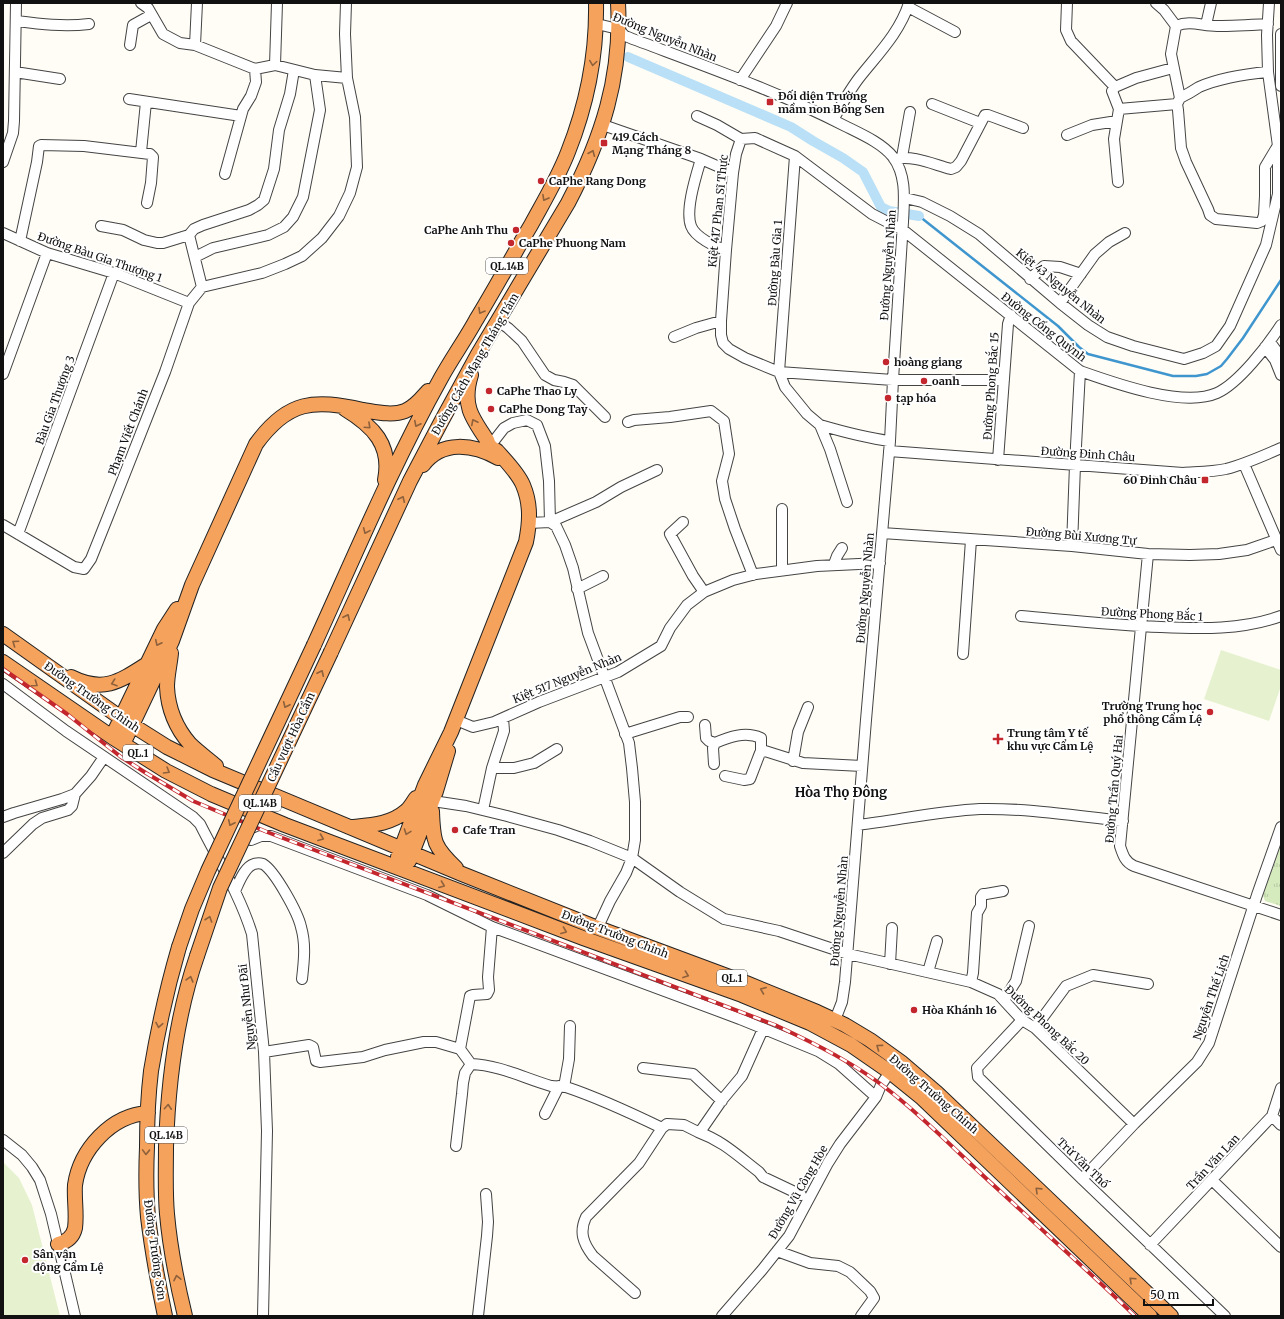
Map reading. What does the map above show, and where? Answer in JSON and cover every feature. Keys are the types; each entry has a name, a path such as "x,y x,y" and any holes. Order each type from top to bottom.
{"highway":[{"name":"Đường Cách Mạng Tháng Tám","path":"314,644 409,439 442,376 477,319 556,180 568,152 586,96 592,67 597,24 596,3"},
{"name":"Đường Cách Mạng Tháng Tám","path":"330,652 410,481 478,354 568,203 581,178 603,125 614,79 618,29 618,3"},
{"path":"349,828 378,825 397,816 407,810 425,784 453,726 526,542 530,512 528,499 523,484 507,463 490,446 477,428 468,404 469,381 478,354"},
{"path":"117,741 172,641 192,585 256,444 265,431 274,422 296,408 321,403 336,404 387,413 406,411 416,405 442,376"},
{"path":"336,404 366,424 377,435 383,446 387,460 387,472 382,496"},
{"path":"410,481 426,460 437,452 452,447 461,446 480,450 489,453 507,463"},
{"path":"127,722 148,664 164,629 192,585"},
{"name":"Đường Trường Chinh","path":"3,634 127,722 168,747 219,772 349,828 462,874 598,928 746,983 836,1020 870,1040 902,1063 937,1093 1171,1316"},
{"path":"172,641 167,688 175,723 181,733 219,772"},
{"name":"Cầu vượt Hòa Cầm","path":"179,947 192,909 208,871 314,644"},
{"name":"Cầu vượt Hòa Cầm","path":"197,956 220,888 330,652"},
{"path":"165,655 161,691 164,711 169,724 185,747 219,772"},
{"name":"Đường Trường Chinh","path":"3,662 117,741 166,771 211,794 285,825 400,869 742,996 810,1023 851,1045 890,1072 921,1097 1150,1316"},
{"path":"47,666 91,685 105,685 112,684 148,664"},
{"path":"407,851 432,803 447,756 453,726"},
{"path":"400,869 407,851 425,784"},
{"path":"432,803 432,829 436,844 444,857 462,874"},
{"name":"Đường Trường Sơn","path":"165,1316 155,1266 148,1216 146,1166 148,1113 151,1073 158,1028 179,947"},
{"name":"Đường Trường Sơn","path":"185,1316 167,1214 167,1125 170,1075 188,984 197,956"},
{"path":"58,1244 65,1242 70,1238 75,1228 76,1185 80,1170 92,1146 114,1124 137,1114 148,1113"}],"street":[{"path":"3,162 13,133 14,121 16,3"},
{"path":"141,3 148,8 163,34 180,43 196,45 255,69 275,65 316,75 347,78"},
{"path":"196,45 197,3"},
{"path":"275,65 277,3"},
{"path":"189,235 202,287 262,273 302,256 322,238 339,216 350,194 357,167 355,117 347,78 345,34 346,3"},
{"path":"740,80 776,26 787,3"},
{"path":"1067,3 1066,30 1071,41 1076,48 1115,87"},
{"path":"1156,3 1164,10 1176,26 1171,54 1179,101 1181,148 1210,215 1216,219 1257,223 1262,221 1265,202 1265,167 1279,144"},
{"path":"1206,25 1211,3"},
{"name":"Kiệt 43 Nguyễn Nhàn","path":"904,200 922,202 950,216 979,234 1060,303 1088,325 1107,337 1152,352 1184,359 1203,353 1216,346 1230,326 1266,245 1278,194 1279,144 1268,72 1269,3"},
{"path":"833,120 859,78 883,49 897,28 908,5 955,32"},
{"path":"130,45 133,25 151,15"},
{"path":"16,21 74,26 89,24"},
{"path":"1176,26 1181,23 1196,23 1214,26 1268,24"},
{"name":"Đường Nguyễn Nhàn","path":"597,24 618,29 625,36 811,109 867,137 898,158 903,177 903,226 890,441 862,766 848,954 842,1002 836,1020"},
{"path":"1281,34 1281,86"},
{"path":"1118,182 1114,139 1119,109 1112,91 1115,87 1136,78 1173,68"},
{"path":"225,174 243,109 251,96 256,82 255,69"},
{"path":"102,226 123,230 144,240 163,243 189,235 194,229 203,225 249,210 258,205 264,200 274,170 279,130 290,94 294,70"},
{"path":"15,72 60,79"},
{"path":"1119,109 1179,101 1200,87 1221,80 1247,74 1268,72"},
{"path":"195,257 213,248 268,235 284,227 293,217 303,197 320,110 316,75"},
{"path":"130,100 241,116"},
{"path":"141,152 146,102"},
{"path":"932,104 982,119 992,116 1023,128"},
{"path":"910,112 898,158 912,158 951,170 961,161 982,119"},
{"path":"697,116 741,138 755,138 795,156"},
{"path":"3,119 14,121"},
{"path":"1067,135 1092,125 1117,121"},
{"path":"603,125 701,159 734,173"},
{"name":"Kiệt 417 Phan Sĩ Thực","path":"741,138 736,154 726,250 721,321 721,335 723,343 729,349 745,358 779,372 893,380 1004,380"},
{"path":"20,241 38,162 39,146 41,145 84,146 150,154 153,157 151,183 147,203"},
{"name":"Đường Cống Quỳnh","path":"795,156 872,214 903,226 1080,371 1116,383 1159,394 1200,398 1216,393 1232,384 1267,345 1281,324"},
{"name":"Đường Bàu Gia 1","path":"779,372 795,156"},
{"path":"701,159 692,196 690,216 691,226 694,231 704,240 716,247 726,250"},
{"name":"Đường Bàu Gia Thượng 1","path":"3,233 47,253 114,273 189,303"},
{"path":"1060,303 1095,254 1108,242 1125,233"},
{"path":"3,374 47,253"},
{"path":"1030,278 1044,266 1060,267 1081,274"},
{"name":"Bàu Gia Thượng 3","path":"18,534 114,273"},
{"name":"Phạm Viết Chánh","path":"18,534 74,567 84,568 91,559 165,372 189,303 202,287"},
{"name":"Đường Phong Bắc 15","path":"998,460 1008,324 1011,315"},
{"path":"498,321 522,341 545,375 554,380 573,385 605,416"},
{"path":"674,337 696,328 721,321"},
{"path":"1267,345 1281,357"},
{"path":"1267,345 1281,375"},
{"path":"1072,546 1080,371"},
{"path":"779,372 785,387 807,414 820,425 851,435 890,441"},
{"path":"628,422 711,411 724,421 729,454 722,481 725,499 735,529 754,574"},
{"path":"490,446 504,428 512,423 527,420 537,425 545,446 550,481 550,522"},
{"path":"820,425 830,449 847,502"},
{"name":"Đường Đinh Châu","path":"889,451 1183,473 1211,472 1225,469 1244,464 1281,448"},
{"path":"1244,464 1281,550"},
{"path":"529,523 550,522 596,502 657,470"},
{"path":"782,509 782,570"},
{"path":"550,522 556,526 565,545 573,568 588,633 629,743 635,802 635,840 632,858 598,928"},
{"path":"683,522 670,534 693,576 704,592"},
{"path":"3,525 18,534"},
{"name":"Đường Bùi Xương Tự","path":"882,533 1072,546 1148,554 1190,555 1219,554 1247,550 1276,540"},
{"path":"963,654 971,540"},
{"path":"834,564 842,548"},
{"name":"Đường Trần Quý Hai","path":"1148,554 1120,846 1124,857 1129,864 1281,915"},
{"name":"Kiệt 517 Nguyễn Nhàn","path":"453,726 473,727 494,722 546,699 618,672 661,646 670,628 687,605 704,592 733,580 754,574 782,570 834,564 880,563"},
{"path":"577,589 603,576"},
{"name":"Đường Phong Bắc 1","path":"1021,616 1141,626 1210,628 1238,626 1281,616"},
{"name":"Nguyễn Như Đãi","path":"3,684 66,732 193,817 200,824 235,891 247,919 252,934 264,1052 267,1131 263,1316"},
{"path":"794,761 798,732 808,707"},
{"path":"625,734 680,717 688,717"},
{"path":"483,810 492,768 504,731 503,718"},
{"path":"705,725 706,738 715,743 739,735 757,736 761,738 761,752 750,779 747,781 725,776"},
{"path":"714,764 713,748 715,743"},
{"path":"492,768 514,768 534,763 557,749"},
{"path":"761,752 764,751 812,765 862,766"},
{"path":"3,817 75,794 91,776 104,757"},
{"path":"3,853 33,824 42,818 68,810 72,806 75,794"},
{"name":"Đường Phong Bắc 20","path":"432,803 466,806 483,810 558,830 590,841 632,858 680,892 724,919 779,931 848,954 971,982 998,994 1022,1020 1035,1028 1134,1124"},
{"path":"858,825 920,815 979,809 1059,813 1123,821"},
{"name":"Nguyễn Thế Lịch","path":"1082,1179 1134,1124 1197,1062 1209,1043 1281,827"},
{"path":"251,840 261,836 271,836 427,895 492,927 632,978 812,1048 839,1064 876,1097"},
{"path":"235,891 248,868 253,864 259,863 264,865 282,886 301,926 305,949 302,979"},
{"path":"971,982 973,973 977,913 981,906 981,897 983,894 1003,891"},
{"path":"1004,1000 1016,981 1029,926"},
{"path":"460,1049 470,996 487,994 489,990 492,927"},
{"path":"890,964 892,928"},
{"path":"928,972 938,941"},
{"path":"1035,1028 1066,986 1093,975 1148,984"},
{"name":"Trừ Văn Thố","path":"1022,1020 978,1068 978,1077 1225,1316"},
{"path":"545,1114 562,1086 569,1059 570,1026"},
{"path":"698,1132 702,1129 742,1076 764,1029"},
{"path":"264,1052 309,1045 313,1047 316,1061 320,1062 363,1057 385,1050 424,1042 436,1042 460,1049 471,1064"},
{"path":"471,1064 481,1064 512,1072 553,1086 562,1086 588,1095 662,1128"},
{"path":"456,1146 463,1083 465,1073 471,1064"},
{"path":"643,1068 693,1074 722,1101"},
{"name":"Đường Vũ Công Hòe","path":"722,1316 789,1236 816,1182 834,1154 876,1097 881,1085 890,1072"},
{"name":"Trần Văn Lan","path":"1150,1245 1272,1116 1281,1088"},
{"path":"1272,1116 1281,1125"},
{"path":"635,1293 587,1249 582,1238 582,1224 592,1209 639,1163 662,1128 667,1124 684,1125 710,1136 725,1145 759,1172 763,1178 801,1195"},
{"path":"3,1140 22,1155 40,1180 51,1214 75,1316"},
{"path":"1212,1180 1281,1247"},
{"path":"478,1316 488,1222 486,1194"},
{"path":"777,1251 810,1263 838,1266 850,1272 870,1291 874,1298 861,1316"}],"green space":[{"path":"1221,650 1281,670 1281,686 1269,721 1204,699"},
{"path":"1281,845 1281,906 1265,901 1263,895"},
{"name":"Sân vận động Cẩm Lệ","path":"3,1162 19,1178 32,1205 60,1316 3,1316"}],"waterway":[{"path":"628,57 791,127 843,158 863,172 881,207 889,211 919,216"},
{"path":"919,216 1058,326 1088,354 1173,376 1196,376 1207,374 1221,366 1243,338 1281,280"}],"railway":[{"path":"3,669 67,714 121,757 193,801 267,832 775,1025 835,1055 864,1072 905,1104 1135,1316"}],"place":[{"name":"Đối diện Trường mầm non Bông Sen","path":"770,102"},
{"name":"419 Cách Mạng Tháng 8","path":"604,143"},
{"name":"CaPhe Rang Dong","path":"541,181"},
{"name":"CaPhe Anh Thu","path":"516,230"},
{"name":"CaPhe Phuong Nam","path":"511,243"},
{"name":"hoàng giang","path":"886,362"},
{"name":"oanh","path":"924,381"},
{"name":"CaPhe Thao Ly","path":"489,391"},
{"name":"tạp hóa","path":"888,398"},
{"name":"CaPhe Dong Tay","path":"491,409"},
{"name":"60 Đinh Châu","path":"1205,480"},
{"name":"Trường Trung học phổ thông Cẩm Lệ","path":"1210,712"},
{"name":"Trung tâm Y tế khu vực Cẩm Lệ","path":"998,739"},
{"name":"Cafe Tran","path":"455,830"},
{"name":"Hòa Khánh 16","path":"914,1010"},
{"name":"Sân vận động Cẩm Lệ","path":"25,1260"}],"district":[{"name":"Hòa Thọ Đông","path":"841,792"}]}
